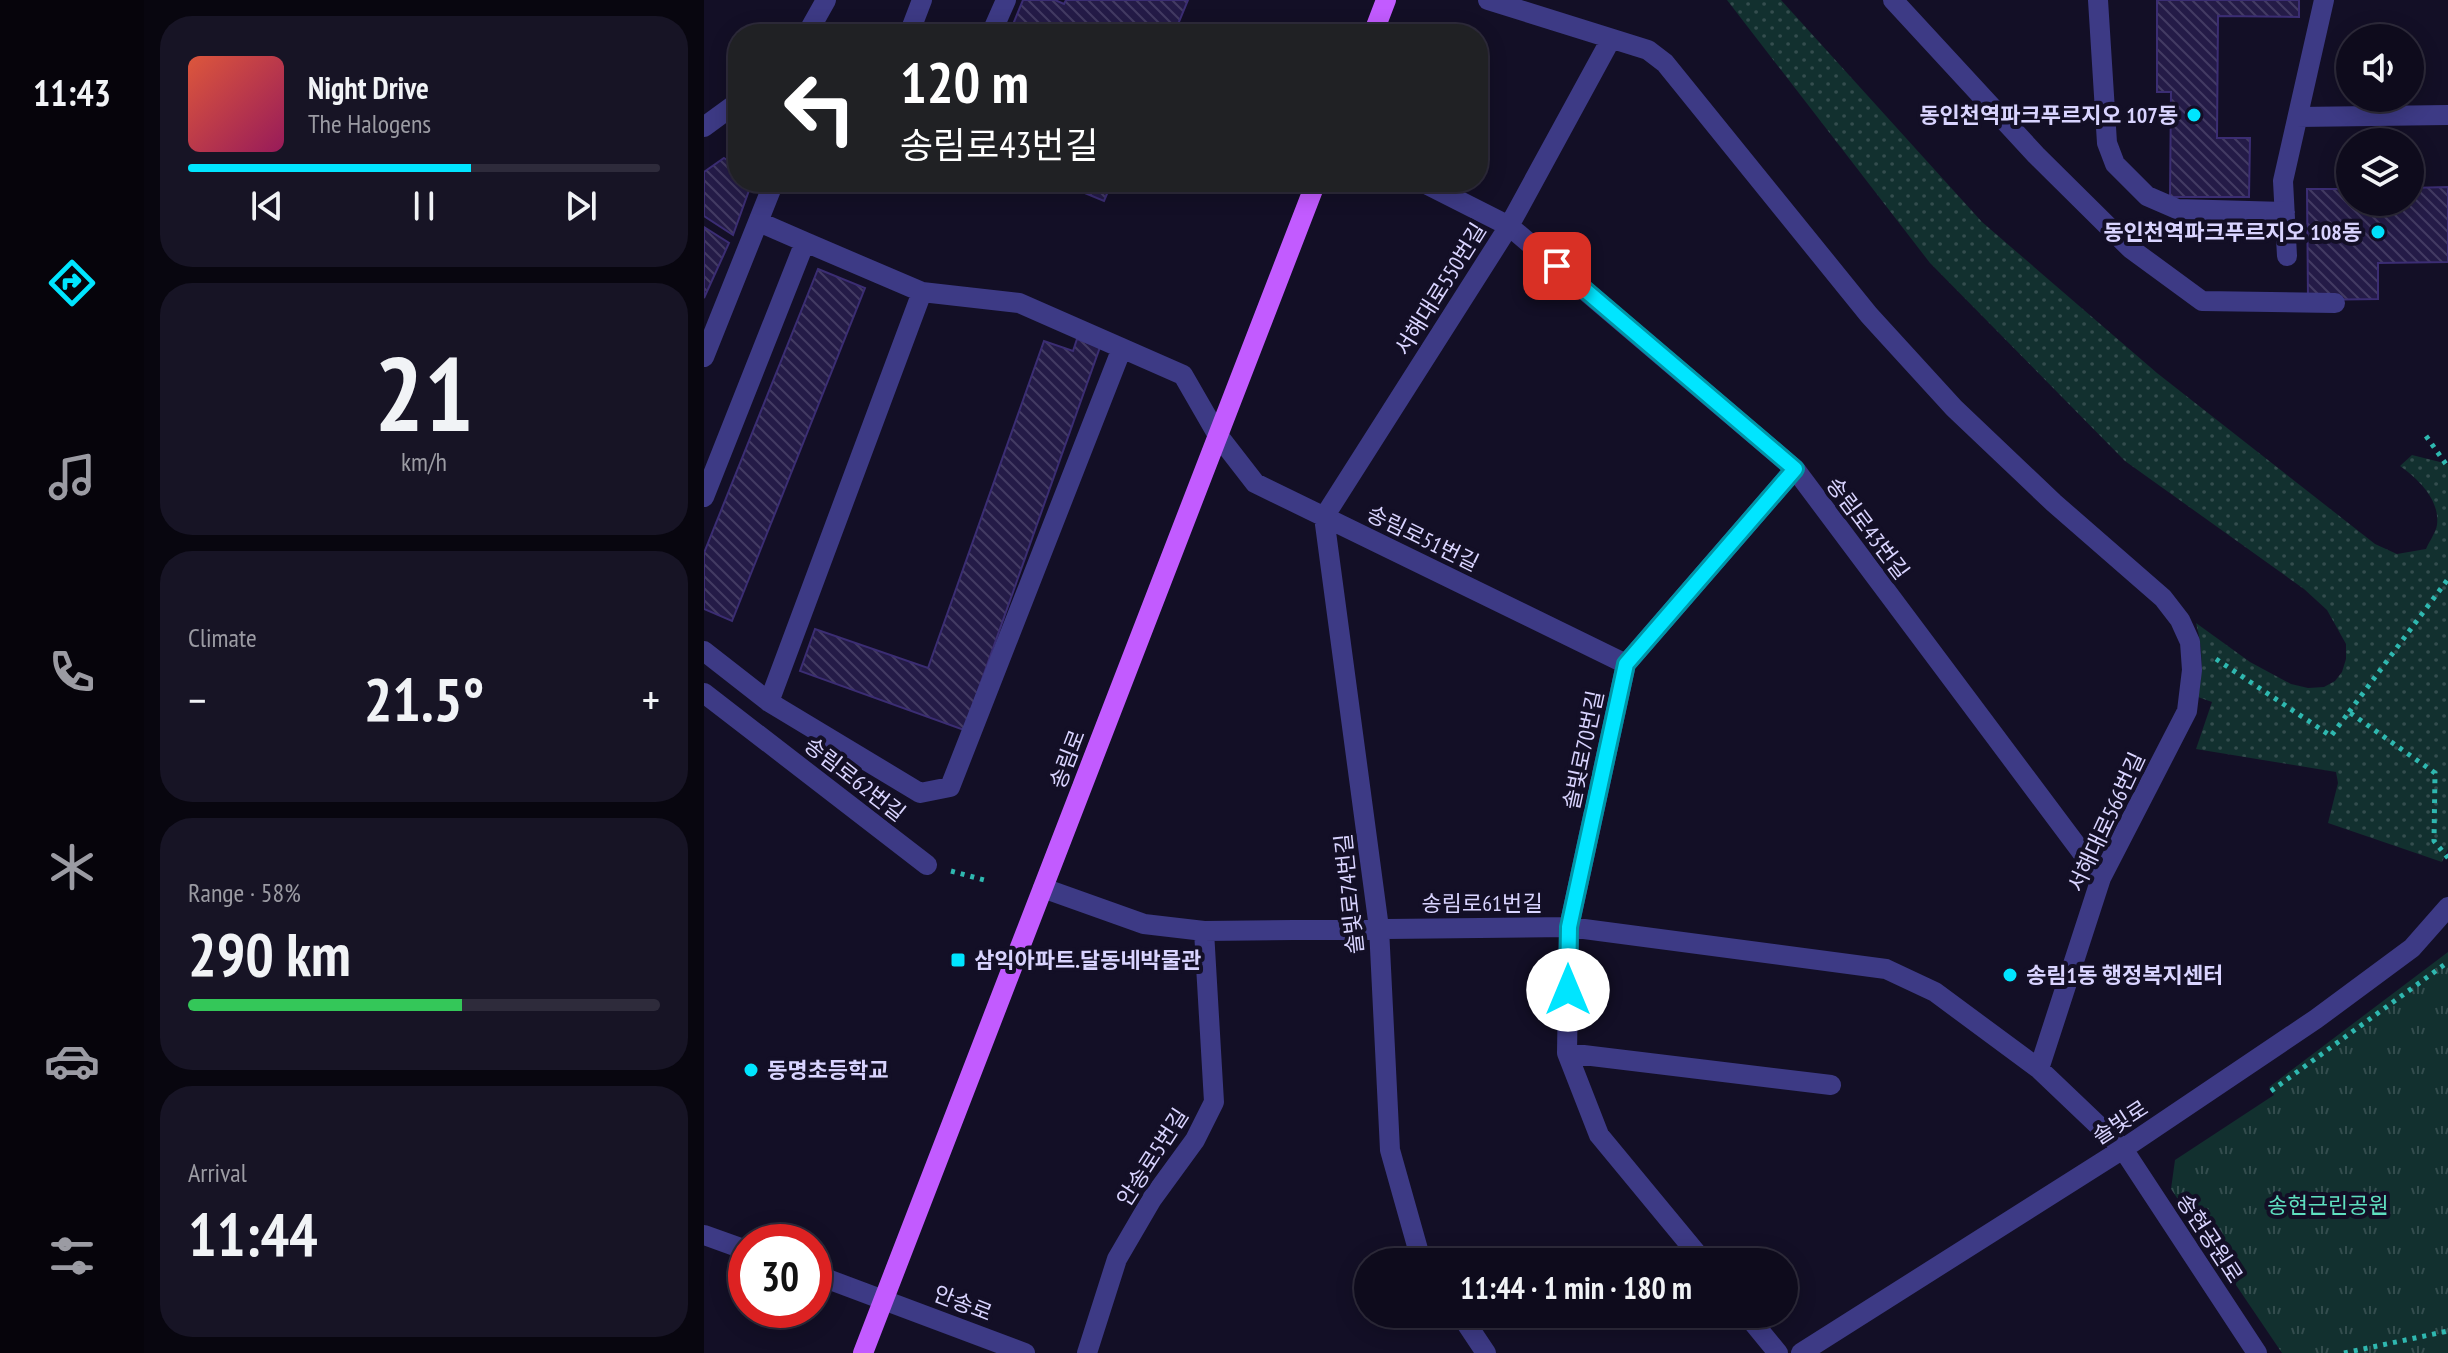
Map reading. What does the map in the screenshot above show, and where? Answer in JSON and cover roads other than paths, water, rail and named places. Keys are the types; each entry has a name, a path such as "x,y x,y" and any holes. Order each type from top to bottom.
{"main road":[{"path":"1377,24 1386,0"},
{"name":"송림로","path":"863,1353 1312,192"}],"street":[{"path":"813,24 826,0"},
{"path":"913,24 922,0"},
{"path":"995,24 1006,0"},
{"path":"1488,0 1611,39"},
{"path":"1893,0 2036,155 2131,249 2202,301 2335,303"},
{"path":"2098,0 2107,143 2115,164 2147,196 2177,209 2285,212"},
{"path":"2287,256 2283,181 2324,0"},
{"name":"서해대로550번길","path":"1324,517 1509,226 1611,39"},
{"name":"서해대로566번길","path":"1611,39 1648,50 1665,63 1869,315 1954,408 2054,503 2163,598 2180,620 2190,642 2192,670 2187,711 2101,878 2039,1069"},
{"path":"708,117 728,107"},
{"path":"2298,117 2448,115"},
{"path":"704,357 770,192"},
{"name":"송림로43번길","path":"1442,192 1509,226 1795,469 2101,878"},
{"name":"송림로51번길","path":"759,222 922,292 1019,303 1183,375 1217,434 1255,483 1626,664"},
{"path":"704,497 805,242"},
{"path":"769,702 922,292"},
{"path":"704,651 769,702 920,793 950,787 1122,348"},
{"name":"솔빛로70번길","path":"1692,1248 1599,1135 1567,1053 1569,927 1626,664 1795,469"},
{"name":"솔빛로74번길","path":"1324,517 1379,928 1390,1150 1418,1248"},
{"name":"송림로62번길","path":"704,693 927,865"},
{"name":"송림로61번길","path":"1043,888 1144,924 1204,931 1569,927 1886,969 1935,992 2039,1069"},
{"name":"솔빛로","path":"1801,1353 2123,1149 2316,1019 2400,957 2448,907"},
{"name":"안송로5번길","path":"1087,1353 1117,1259 1152,1199 1195,1140 1214,1102 1204,931"},
{"path":"1567,1053 1831,1085"},
{"path":"2039,1069 2123,1149"},
{"name":"송현공원로","path":"2123,1149 2257,1353"},
{"path":"704,1235 728,1244"},
{"name":"안송로","path":"832,1280 1025,1353"},
{"path":"1469,1328 1486,1353"},
{"path":"1757,1328 1778,1353"}],"place":[{"name":"동인천역파크푸르지오 107동","path":"2194,115"},
{"name":"동인천역파크푸르지오 108동","path":"2378,232"},
{"name":"삼익아파트.달동네박물관","path":"958,960"},
{"name":"송림1동 행정복지센터","path":"2010,975"},
{"name":"동명초등학교","path":"751,1070"}],"park label":[{"name":"송현근린공원","path":"2328,1205"}]}
